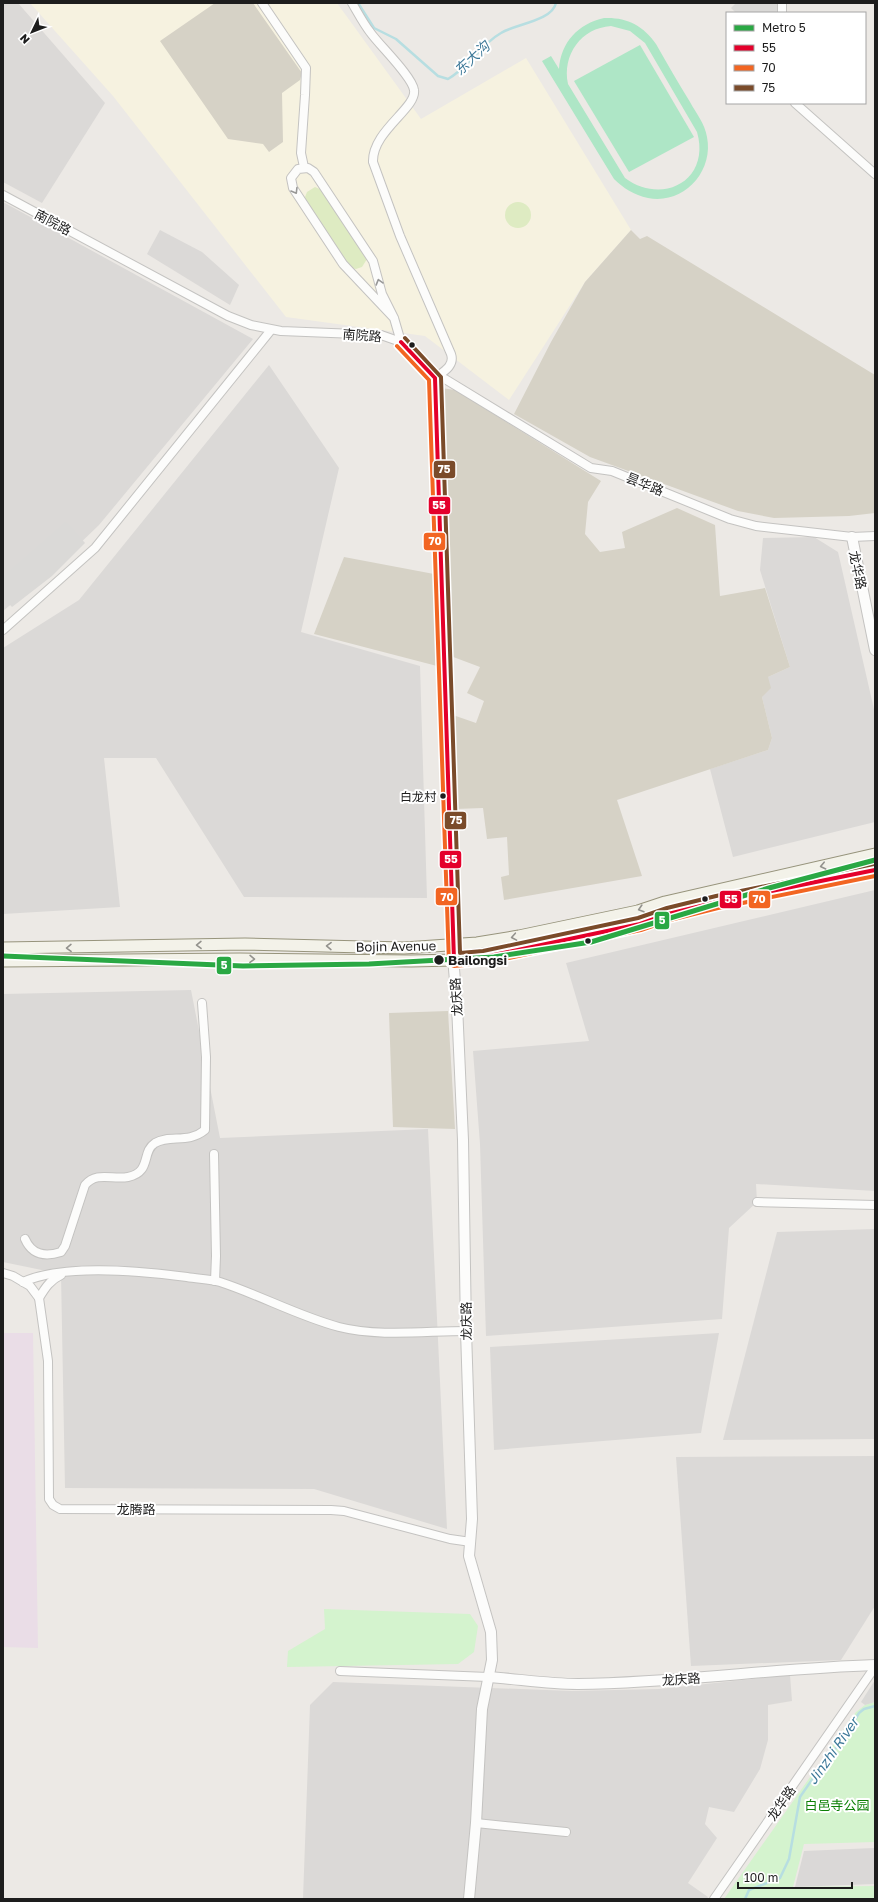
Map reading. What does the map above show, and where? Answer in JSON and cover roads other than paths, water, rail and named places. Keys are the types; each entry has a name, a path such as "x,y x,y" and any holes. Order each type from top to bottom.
{"main road":[{"name":"Bojin Avenue","path":"3,948 245,944 404,948 477,944 638,910 679,899 875,854"},
{"name":"Bojin Avenue","path":"3,961 240,959 454,960 484,957 640,924 683,911 875,870"},
{"path":"679,899 678,907 683,911"}],"street":[{"path":"262,3 306,68 306,95 301,154 304,167"},
{"path":"352,3 370,32 414,88 415,92 410,103 378,140 373,154 373,162 400,236 452,358 450,365 435,378 452,945"},
{"path":"796,104 875,174"},
{"path":"394,318 343,264 293,188 291,181 292,174 298,169 304,167 314,172 373,261 382,294 394,318 401,342"},
{"name":"南院路","path":"3,195 228,316 271,330 297,333 381,335 401,342 435,378"},
{"path":"3,630 95,548 271,330"},
{"name":"昙华路","path":"435,378 445,379 591,468 612,471 730,519 756,526 852,537 875,536"},
{"name":"龙华路","path":"852,537 875,650"},
{"name":"龙庆路","path":"452,945 457,1005 463,1140 466,1331 472,1519 469,1556 491,1632 492,1660 482,1709 476,1823 469,1899"},
{"path":"24,1239 28,1247 36,1254 53,1255 61,1252 65,1246 85,1185 90,1179 98,1177 127,1177 137,1174 144,1168 150,1148 156,1142 192,1138 205,1130 206,1057 202,1003"},
{"path":"214,1154 215,1281"},
{"path":"756,1202 875,1205"},
{"path":"23,1282 37,1276 65,1272 110,1270 159,1274 215,1281 340,1327 376,1332 466,1331"},
{"path":"3,1273 14,1276 30,1286 39,1298 46,1286 53,1279 65,1272"},
{"name":"龙腾路","path":"39,1298 48,1361 49,1499 53,1505 60,1509 344,1511 450,1539 471,1542"},
{"name":"龙庆路","path":"340,1671 488,1677 577,1684 763,1673 836,1666 875,1666"},
{"name":"龙华路","path":"714,1899 875,1666"},
{"path":"476,1823 566,1832"}],"waterway":[{"name":"东大沟","path":"358,3 374,28 396,39 438,76 448,79 462,69 487,44 501,33 541,18 548,14 556,3"},
{"name":"Jinzhi River","path":"745,1899 749,1890 780,1878 789,1859 800,1797 843,1739 859,1713 864,1709 875,1706"}],"metro line":[{"name":"5","path":"3,956 243,966 369,964 494,957 591,942 769,888 875,860"}],"place":[{"name":"白龙村","path":"443,796"},
{"name":"Bailongsi","path":"439,960"}],"park label":[{"name":"白邑寺公园","path":"837,1805"}]}
